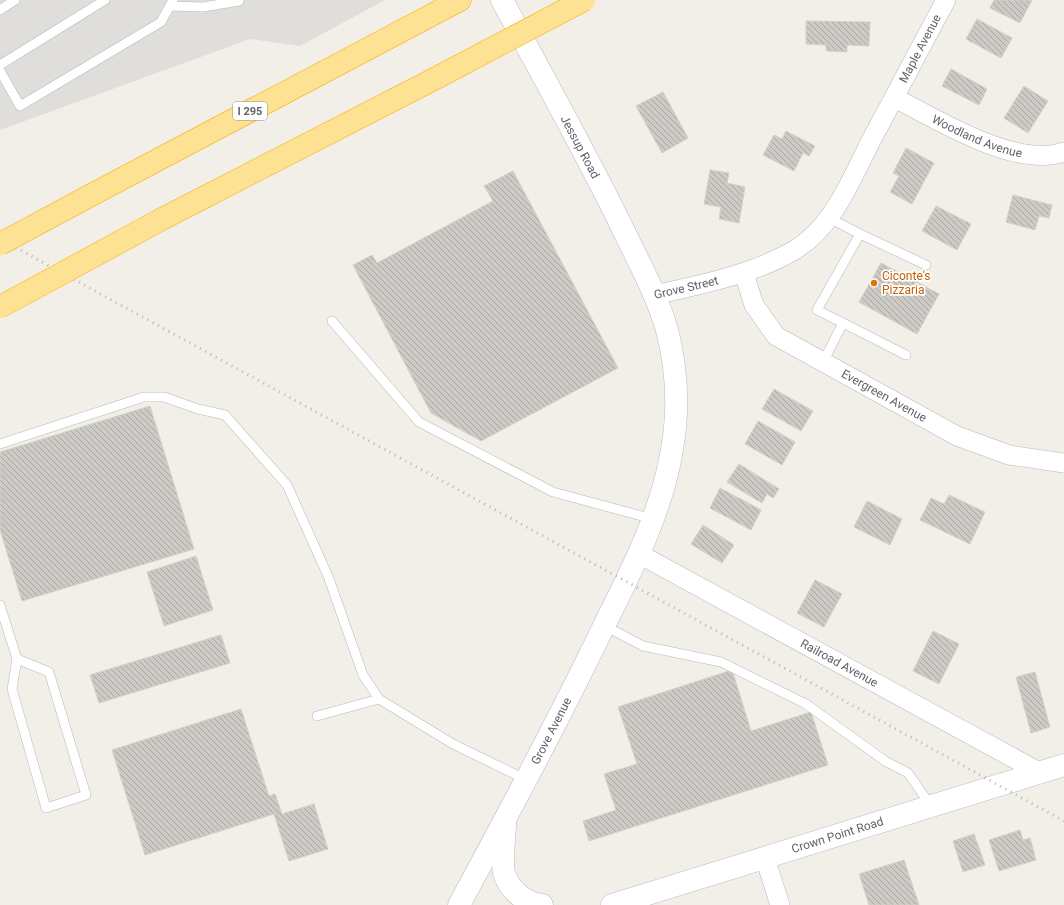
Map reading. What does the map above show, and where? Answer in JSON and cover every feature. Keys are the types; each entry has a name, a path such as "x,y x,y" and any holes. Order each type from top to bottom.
{"highway":[{"name":"I 295","path":"0,244 460,0"},
{"path":"0,307 162,219 584,0"}],"main road":[{"name":"Jessup Road","path":"502,0 604,192 656,295"},
{"name":"Grove Street","path":"639,554 665,484 672,450 676,412 674,368 667,331 656,295"},
{"name":"Grove Avenue","path":"459,905 527,780 639,554"},
{"name":"Crown Point Road","path":"612,905 1064,765"},
{"path":"505,820 504,872 515,892 533,904 542,905"}],"street":[{"name":"Maple Avenue","path":"895,98 946,0"},
{"name":"Grove Street","path":"656,295 744,273 793,251 813,236 828,218 895,98"},
{"name":"Woodland Avenue","path":"895,98 981,140 1016,154 1042,156 1064,152"},
{"name":"Evergreen Avenue","path":"744,273 754,305 776,336 957,436 1009,455 1064,463"},
{"name":"Railroad Avenue","path":"639,554 1039,772"},
{"path":"765,858 780,905"}],"lane":[{"path":"0,10 15,0"},
{"path":"0,65 105,0"},
{"path":"0,72 20,106 161,22 171,3 203,7 239,1"},
{"path":"828,218 926,265"},
{"path":"860,234 817,310 906,355"},
{"path":"332,321 419,422 553,492 653,518"},
{"path":"823,362 843,323"},
{"path":"0,444 144,397 164,397 198,409 225,415 287,485 328,576 363,675 379,699 452,744 527,780"},
{"path":"0,605 17,659 12,689 46,808 86,795 49,672 17,659"},
{"path":"604,626 642,646 722,662 806,704 885,761 908,774 931,806"},
{"path":"317,716 379,699"}],"shaded area":[{"path":"0,0 385,0 300,46 250,39 0,130"}],"building":[{"path":"994,0 1032,0 1020,23 990,8"},
{"path":"977,19 1012,38 1001,58 966,39"},
{"path":"806,21 870,22 869,46 847,45 847,52 826,51 826,45 806,44"},
{"path":"951,69 987,89 979,105 942,86"},
{"path":"1024,86 1048,101 1028,133 1004,118"},
{"path":"663,92 688,138 662,153 636,106"},
{"path":"786,131 815,146 809,156 803,153 794,171 763,155 774,135 782,139"},
{"path":"906,148 934,163 912,204 890,192 899,176 893,173"},
{"path":"710,170 729,173 727,183 745,187 739,223 719,219 721,207 704,204"},
{"path":"513,171 618,368 481,441 431,413 353,265 372,255 377,263 493,201 484,186"},
{"path":"1013,195 1052,205 1049,218 1039,216 1035,230 1006,222"},
{"path":"936,206 971,224 957,250 922,231"},
{"path":"881,263 939,294 917,334 859,302"},
{"path":"774,389 813,411 801,431 762,409"},
{"path":"150,406 194,549 22,601 0,530 0,452"},
{"path":"758,421 795,442 782,465 745,444"},
{"path":"739,464 779,489 773,498 767,494 762,503 727,482"},
{"path":"720,488 761,510 751,530 710,508"},
{"path":"949,495 985,512 970,544 920,520 931,498 944,504"},
{"path":"867,501 902,519 890,545 854,527"},
{"path":"703,525 734,545 722,563 691,544"},
{"path":"196,556 213,610 164,626 147,572"},
{"path":"815,580 842,594 824,627 797,613"},
{"path":"933,631 959,644 939,684 913,671"},
{"path":"221,635 230,663 99,703 90,675"},
{"path":"732,670 751,731 811,712 828,765 589,841 583,821 616,810 604,774 637,764 618,707"},
{"path":"1035,672 1050,727 1031,733 1016,677"},
{"path":"241,709 269,796 275,794 282,814 314,804 328,849 289,861 274,814 145,855 112,750"},
{"path":"1020,830 1023,840 1030,838 1036,860 999,871 989,840"},
{"path":"974,834 985,865 963,872 953,841"},
{"path":"904,860 919,905 869,905 859,874"}],"railway":[{"path":"0,239 1064,821"}],"place":[{"name":"Ciconte's Pizzaria","path":"874,283"}]}
